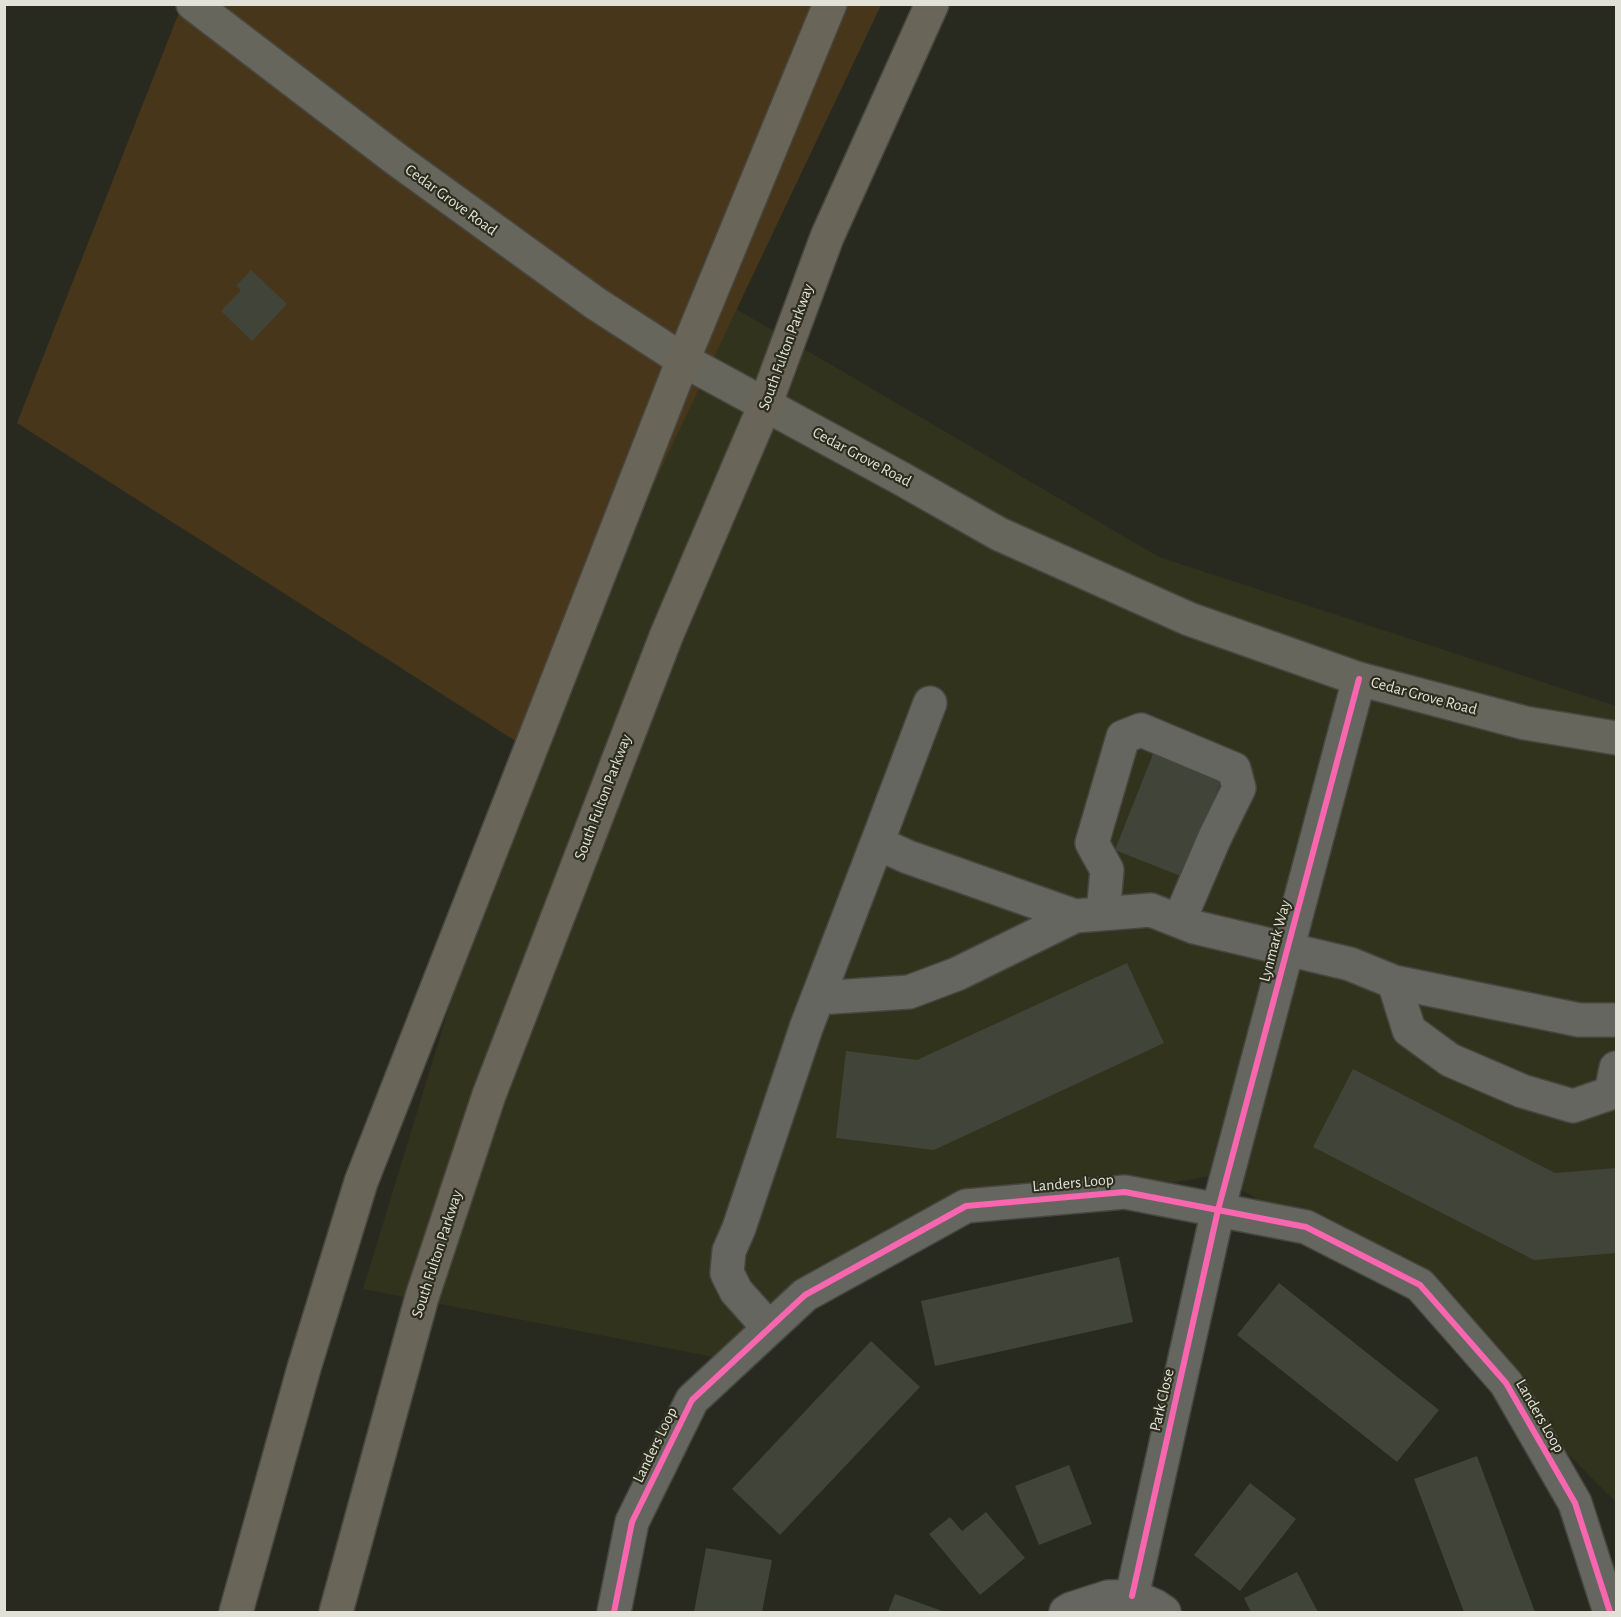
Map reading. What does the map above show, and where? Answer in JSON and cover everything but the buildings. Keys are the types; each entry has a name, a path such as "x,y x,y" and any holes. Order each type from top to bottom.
{"highway":[{"path":"237,1612 304,1368 361,1182 683,360 830,4"},
{"name":"South Fulton Parkway","path":"336,1612 422,1297 489,1095 667,634 765,405 827,237 932,4"}],"main road":[{"name":"Cedar Grove Road","path":"193,4 405,166 595,303 683,360 902,478 999,534 1189,619 1359,679 1525,723 1617,738"}],"street":[{"name":"Lynmark Way","path":"1218,1210 1359,679"},
{"path":"769,1328 736,1291 728,1273 729,1251 739,1228 818,998 930,703"},
{"path":"1089,914 1107,870 1092,843 1123,737 1141,730 1234,769 1239,788 1179,921"},
{"path":"877,843 908,856 1089,914"},
{"path":"818,998 909,992 957,974 1089,914 1151,909 1194,927 1350,964 1394,982 1579,1020 1617,1020"},
{"path":"1394,982 1410,1030 1450,1059 1522,1091 1573,1106 1611,1093 1617,1068"},
{"name":"Landers Loop","path":"614,1612 632,1522 692,1400 805,1294 966,1206 1125,1192 1306,1227 1420,1285 1506,1383 1575,1503 1610,1612"},
{"name":"Park Close","path":"1132,1596 1218,1210"},
{"path":"1066,1612 1108,1597 1132,1596 1164,1612"}],"shaded area":[{"path":"182,5 881,5 528,749 17,423"},
{"path":"736,309 1159,557 1616,706 1616,1502 1391,1277 1216,1175 933,1224 729,1360 363,1289 528,749"}],"cycle path":[{"path":"1132,1596 1218,1210 1359,679"},
{"path":"614,1612 632,1522 692,1400 805,1295 966,1206 1125,1192 1306,1227 1420,1285 1506,1383 1575,1503 1610,1612"}]}
